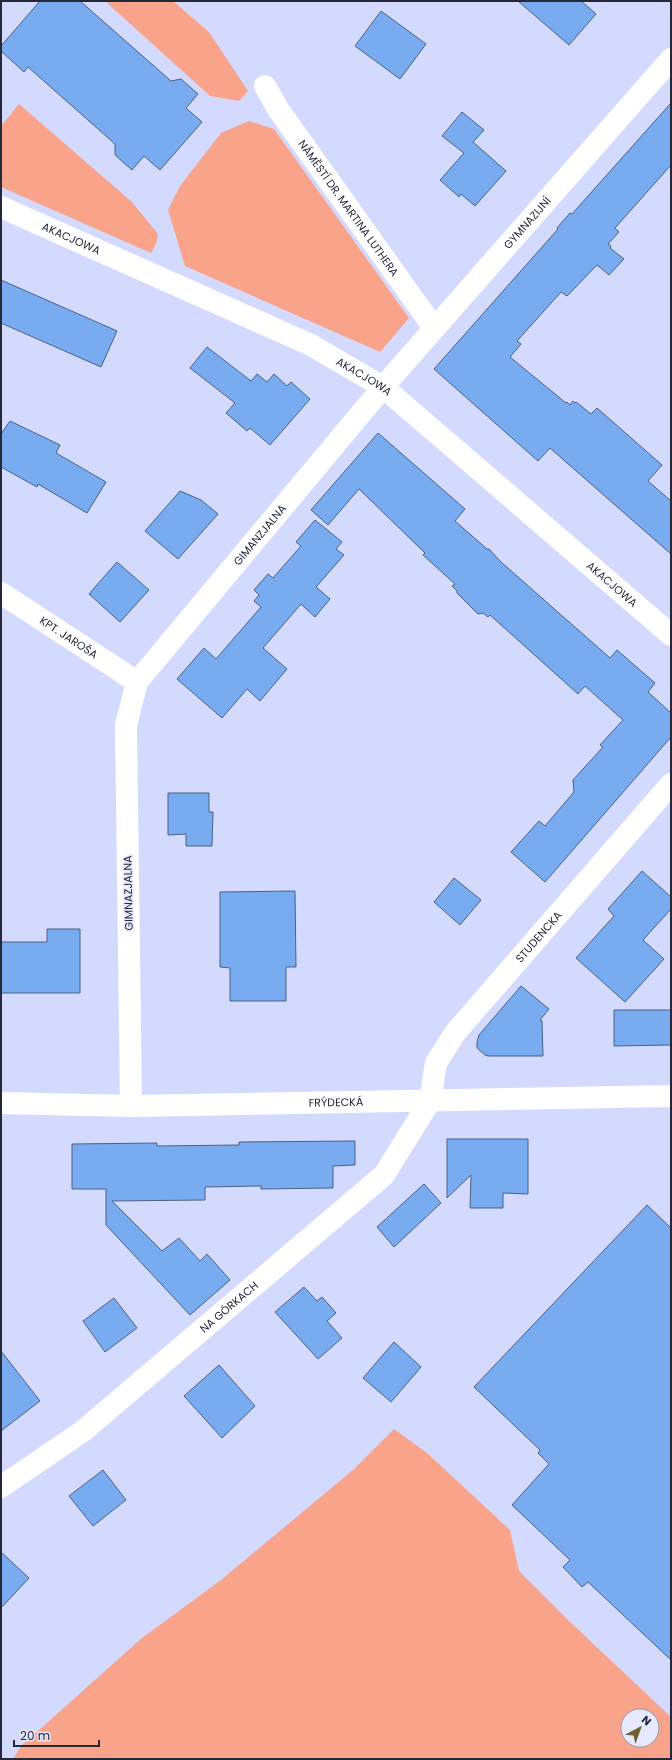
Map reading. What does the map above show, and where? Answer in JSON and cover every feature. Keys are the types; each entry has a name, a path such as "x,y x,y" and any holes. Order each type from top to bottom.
{"street":[{"name":"GYMNAZIJNÍ","path":"383,387 671,59"},
{"name":"NÁMĚSTÍ DR. MARTINA LUTHERA","path":"265,86 278,109 434,328"},
{"name":"AKACJOWA","path":"1,207 311,345 383,387 671,635"},
{"name":"GIMANZJALNA","path":"137,682 383,387"},
{"name":"KPT. JAROŠA","path":"1,593 137,682"},
{"name":"GIMNAZJALNA","path":"131,1106 126,725 137,682"},
{"name":"STUDENCKA","path":"430,1101 436,1063 455,1033 671,784"},
{"name":"FRÝDECKÁ","path":"1,1103 131,1106 671,1096"},
{"name":"NA GÓRKACH","path":"1,1487 83,1431 384,1175 430,1101"}],"shaded area":[{"path":"105,1 173,1 209,32 248,91 239,101 210,96"},
{"path":"19,104 132,202 158,234 156,244 151,253 1,187 1,126"},
{"path":"249,121 274,129 409,318 380,352 185,266 168,210 180,186 221,133"},
{"path":"394,1429 427,1453 510,1530 519,1571 569,1621 671,1717 671,1759 13,1759 21,1746 142,1638 221,1580 353,1470"}],"building":[{"path":"40,1 80,1 171,81 181,79 198,94 186,108 202,122 160,170 144,156 132,170 115,155 115,144 28,67 24,72 1,51 1,46"},
{"path":"518,1 581,1 596,14 569,45"},
{"path":"381,11 426,44 400,79 355,46"},
{"path":"671,103 671,165 615,228 619,232 608,244 611,246 610,248 624,259 609,275 597,265 567,296 561,292 517,341 521,344 510,357 566,403 567,402 570,405 573,401 575,403 576,402 591,414 597,408 662,465 648,481 671,501 671,554 550,448 538,461 434,369 558,229 557,228 570,213 572,214"},
{"path":"462,112 484,130 473,142 506,171 475,206 461,194 459,197 440,180 464,153 442,136"},
{"path":"1,280 117,331 101,367 1,323"},
{"path":"207,347 251,381 257,374 267,382 274,374 287,386 291,382 310,399 270,445 250,428 247,431 226,413 235,403 190,368"},
{"path":"10,421 60,445 56,453 106,482 87,513 38,484 37,487 1,467 1,434"},
{"path":"378,433 465,509 455,521 487,549 489,549 501,562 610,658 617,650 655,683 648,692 671,713 671,737 545,882 511,852 539,821 545,826 574,792 573,780 603,747 600,745 623,720 585,686 578,694 490,615 488,617 483,613 478,614 457,593 452,586 455,584 423,555 425,553 359,489 328,525 311,510"},
{"path":"180,491 201,500 218,514 178,559 145,531"},
{"path":"315,520 342,542 336,549 344,555 316,587 330,599 315,617 301,604 263,648 287,669 260,701 247,689 222,718 177,679 204,648 216,659 261,607 254,601 259,595 254,590 268,574 273,578 301,546 296,542"},
{"path":"117,562 149,590 120,622 89,594"},
{"path":"168,793 209,793 209,812 213,812 212,846 186,846 186,834 168,835"},
{"path":"642,871 671,897 671,909 643,940 664,959 625,1002 576,958 614,916 608,909"},
{"path":"454,878 481,900 460,925 434,902"},
{"path":"295,891 296,967 286,967 286,1001 230,1001 230,968 220,967 220,892"},
{"path":"47,929 80,929 80,993 1,993 1,942 47,942"},
{"path":"521,986 549,1009 540,1020 542,1021 543,1056 485,1055 477,1048 479,1035"},
{"path":"614,1010 671,1010 671,1045 614,1046"},
{"path":"447,1139 528,1139 528,1194 503,1193 503,1208 470,1208 471,1175 447,1198"},
{"path":"355,1141 355,1165 333,1166 333,1188 261,1189 261,1186 205,1187 205,1200 112,1201 162,1251 179,1238 200,1261 207,1254 230,1280 190,1315 106,1225 106,1189 72,1189 72,1144 157,1143 157,1146 239,1145 239,1142"},
{"path":"424,1184 441,1203 394,1247 377,1227"},
{"path":"647,1205 671,1228 671,1660 588,1582 582,1587 563,1567 570,1560 512,1505 549,1464 538,1453 540,1450 474,1387"},
{"path":"304,1287 317,1301 322,1297 336,1313 327,1321 342,1338 318,1359 275,1312"},
{"path":"114,1298 137,1328 105,1352 83,1321"},
{"path":"394,1342 421,1367 391,1402 363,1378"},
{"path":"1,1351 40,1401 1,1431"},
{"path":"219,1365 255,1406 222,1438 184,1396"},
{"path":"103,1470 126,1500 93,1526 69,1496"},
{"path":"1,1552 29,1578 1,1608"}]}
